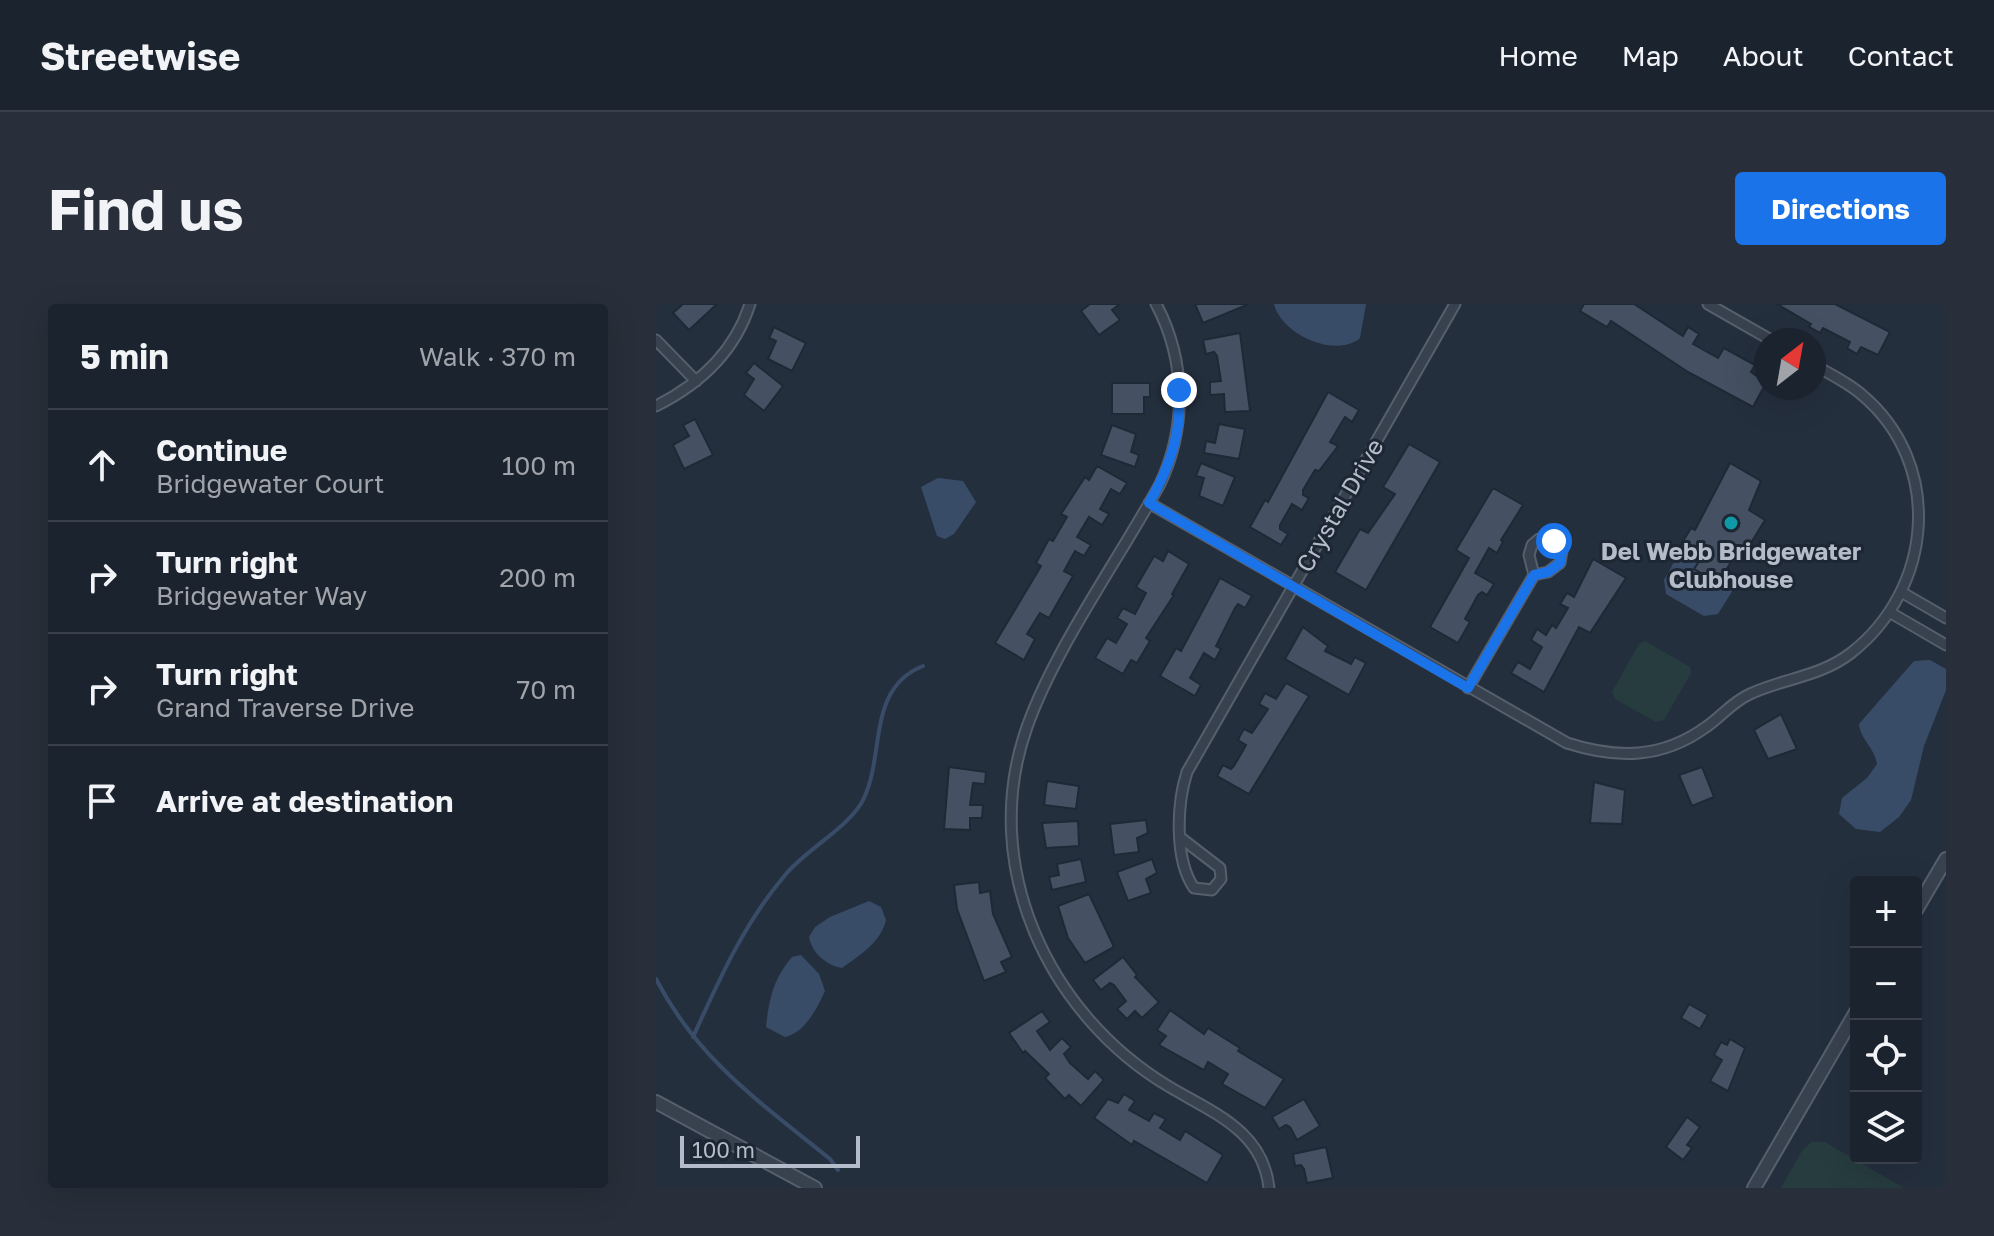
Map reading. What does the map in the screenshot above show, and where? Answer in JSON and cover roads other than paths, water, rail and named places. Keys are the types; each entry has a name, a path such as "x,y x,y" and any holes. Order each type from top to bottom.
{"street":[{"path":"656,406 696,381 728,347 750,304"},
{"path":"1156,304 1175,353 1180,413 1171,459 1043,690 1026,729 1016,770 1012,812 1019,885 1040,948 1081,1013 1109,1044 1141,1069 1240,1129 1259,1152 1269,1188"},
{"name":"Crystal Drive","path":"1181,838 1220,868 1221,879 1212,890 1200,891 1190,884 1181,838 1178,817 1187,772 1455,304"},
{"path":"1708,304 1754,330"},
{"path":"656,340 696,381"},
{"path":"1149,503 1567,743 1606,754 1643,753 1691,736 1746,696 1829,668 1866,641 1891,613 1903,593 1919,532 1917,492 1906,454 1872,405 1826,373"},
{"path":"1468,688 1534,575"},
{"path":"1903,593 1946,618"},
{"path":"1891,613 1946,645"},
{"path":"1922,900 1946,859"},
{"path":"1754,1188 1851,1020"},
{"path":"656,1102 815,1188"}],"water":[{"path":"1274,304 1366,304 1360,338 1337,346 1310,340 1287,325"},
{"path":"938,478 963,481 976,502 954,534 945,539 937,536 921,487"},
{"path":"1679,553 1736,585 1718,614 1704,616 1666,594 1664,580"},
{"path":"1930,660 1946,669 1946,690 1924,746 1911,800 1899,817 1880,832 1856,829 1839,814 1842,798 1867,778 1877,764 1859,724 1914,661"},
{"path":"869,901 881,907 886,920 880,935 842,968 825,961 809,937 815,927 830,917"},
{"path":"801,955 819,974 825,991 805,1025 785,1037 766,1027 769,1008 780,973 792,957"}],"waterway":[{"path":"693,1037 734,952 771,893 795,865 858,808 870,781 885,706 905,676 923,666"},
{"path":"656,979 673,1008 711,1057 756,1099 830,1159 838,1170"}],"place":[{"name":"Del Webb Bridgewater Clubhouse","path":"1731,523"}]}
